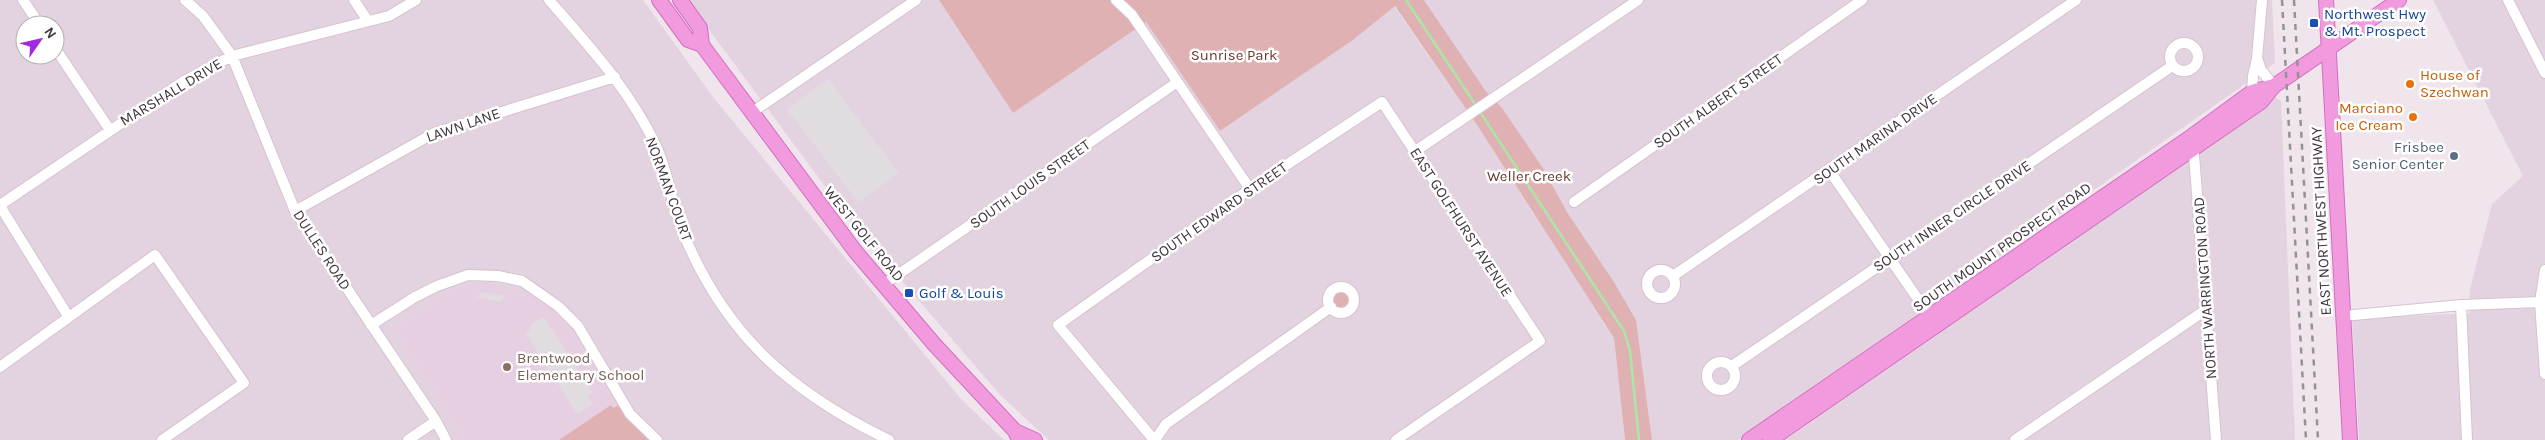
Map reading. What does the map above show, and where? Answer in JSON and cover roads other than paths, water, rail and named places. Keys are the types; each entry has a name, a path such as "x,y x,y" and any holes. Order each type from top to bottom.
{"main road":[{"name":"WEST GOLF ROAD","path":"659,0 688,40 702,45"},
{"name":"WEST GOLF ROAD","path":"680,0 700,28 702,45 829,217 883,285 1017,435 1035,440"},
{"name":"EAST NORTHWEST HIGHWAY","path":"2326,0 2350,440"},
{"name":"SOUTH MOUNT PROSPECT ROAD","path":"1770,440 1933,321 2193,142 2261,102 2274,86 2399,0"},
{"name":"SOUTH MOUNT PROSPECT ROAD","path":"2193,142 2252,92 2274,86"},
{"name":"SOUTH MOUNT PROSPECT ROAD","path":"1749,440 1933,321"}],"street":[{"path":"23,0 33,15"},
{"name":"DULLES ROAD","path":"184,0 203,16 232,56 295,211 436,421 446,440"},
{"path":"354,0 368,21"},
{"name":"MARSHALL DRIVE","path":"0,205 184,81 232,56 390,16 416,0"},
{"name":"NORMAN COURT","path":"549,0 615,77 656,146 681,229 710,287 742,334 770,363 815,400 850,421 889,440"},
{"path":"751,113 916,0"},
{"path":"1116,0 1132,16 1250,189"},
{"path":"1414,152 1638,0"},
{"name":"SOUTH ALBERT STREET","path":"1574,202 1862,0"},
{"name":"SOUTH MARINA DRIVE","path":"1672,276 2076,0"},
{"path":"2252,92 2262,0"},
{"path":"2508,0 2545,71"},
{"path":"2257,58 2261,70 2274,86"},
{"path":"65,63 110,130"},
{"name":"SOUTH INNER CIRCLE DRIVE","path":"1732,366 2172,66"},
{"name":"LAWN LANE","path":"295,211 434,133 615,77"},
{"name":"SOUTH LOUIS STREET","path":"883,285 1176,83"},
{"name":"SOUTH EDWARD STREET","path":"1155,440 1058,325 1250,189 1382,102"},
{"name":"EAST GOLFHURST AVENUE","path":"1382,102 1540,341 1396,440"},
{"name":"NORTH WARRINGTON ROAD","path":"2193,142 2216,440"},
{"path":"1829,170 1933,321"},
{"path":"0,205 68,316"},
{"path":"0,367 68,316 156,255 244,383 162,440"},
{"path":"2545,270 2540,302 2545,374"},
{"path":"371,325 415,297 437,286 468,276 498,276 522,281 558,306 578,326 630,414 657,440"},
{"path":"2343,316 2461,305 2540,302"},
{"path":"2461,305 2467,440"},
{"path":"1155,440 1166,424 1331,307"},
{"path":"2015,440 2207,310"},
{"path":"408,440 436,421"}],"waterway":[{"name":"Weller Creek","path":"1406,0 1477,107"},
{"name":"Weller Creek","path":"1480,112 1624,331 1630,351 1639,440"}],"railway":[{"path":"2282,0 2306,440"},
{"path":"2294,0 2318,440"}],"place":[{"name":"Northwest Hwy & Mt. Prospect","path":"2314,23"},
{"name":"House of Szechwan","path":"2410,84"},
{"name":"Marciano Ice Cream","path":"2413,117"},
{"name":"Frisbee Senior Center","path":"2454,156"},
{"name":"Golf & Louis","path":"909,293"},
{"name":"Brentwood Elementary School","path":"507,367"}],"park label":[{"name":"Sunrise Park","path":"1234,55"}]}
